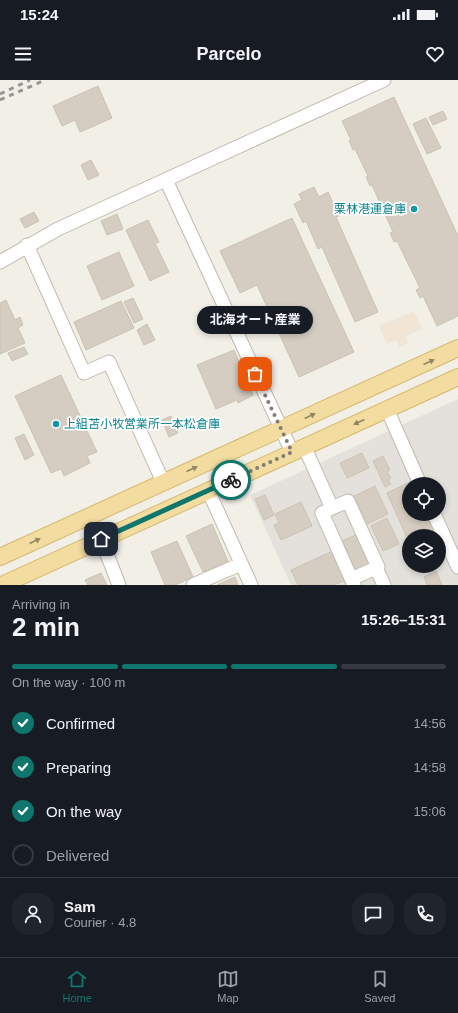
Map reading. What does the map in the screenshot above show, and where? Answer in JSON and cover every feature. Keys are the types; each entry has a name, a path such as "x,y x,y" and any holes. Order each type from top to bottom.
{"main road":[{"path":"0,557 458,348"},
{"path":"2,585 458,376"}],"street":[{"path":"0,262 27,245 58,229 384,80"},
{"path":"166,180 281,429 298,449 332,508"},
{"path":"27,245 84,373 109,362 163,482"},
{"path":"387,409 417,477"},
{"path":"208,490 251,585"},
{"path":"376,568 353,582 322,513 348,501 378,567 376,568 384,585"},
{"path":"437,521 458,567"},
{"path":"101,539 119,585"},
{"path":"193,585 241,564"}],"shaded area":[{"path":"414,311 422,329 406,336 408,343 399,347 396,340 387,344 379,326"},
{"path":"458,399 458,585 291,585 250,495"}],"building":[{"path":"98,86 112,118 80,132 75,120 62,126 53,106"},
{"name":"栗林港運倉庫","path":"394,97 458,236 458,316 437,326 423,296 420,298 416,290 420,288 397,241 394,242 390,233 393,232 372,185 370,186 366,177 368,176 355,149 353,150 349,141 351,140 342,121"},
{"path":"443,111 447,119 433,125 429,117"},
{"path":"426,118 441,148 427,154 413,124"},
{"path":"91,160 99,175 88,180 81,165"},
{"path":"314,187 319,197 328,192 339,216 336,217 378,312 355,322 322,247 318,249 306,221 303,223 294,204 302,200 299,194"},
{"path":"34,212 39,221 25,228 20,219"},
{"path":"117,214 123,229 107,235 101,221"},
{"path":"292,218 354,352 299,377 257,285 240,293 220,251"},
{"path":"148,220 159,242 155,243 169,272 150,281 126,230"},
{"path":"119,252 134,286 102,300 87,266"},
{"path":"133,298 143,319 134,323 124,302"},
{"path":"6,300 15,320 20,317 23,325 18,328 25,343 0,354 0,303"},
{"path":"121,301 134,328 86,350 74,322"},
{"path":"147,324 155,340 144,345 137,330"},
{"path":"24,347 28,354 12,361 8,353"},
{"path":"234,350 253,395 238,403 237,400 216,409 197,365"},
{"name":"上組苫小牧営業所一本松倉庫","path":"61,375 97,452 87,456 90,463 64,476 61,469 51,473 15,396"},
{"path":"171,416 178,433 169,437 162,420"},
{"path":"24,434 34,455 25,460 15,438"},
{"path":"362,453 369,468 347,478 340,463"},
{"path":"383,456 390,470 387,472 391,478 388,480 391,484 385,487 373,461"},
{"path":"375,486 388,514 365,525 352,497"},
{"path":"402,486 402,521 430,521 434,529 403,529 387,493"},
{"path":"265,495 274,515 264,520 255,499"},
{"path":"301,502 312,526 281,540 274,525 279,523 275,514"},
{"path":"387,518 399,544 383,551 371,526"},
{"path":"212,524 228,561 203,572 186,536"},
{"path":"358,534 371,563 355,570 342,541"},
{"path":"177,541 193,577 175,585 165,585 151,552"},
{"path":"335,550 348,579 334,585 298,585 291,570"},
{"path":"101,573 107,585 88,585 85,580"},
{"path":"432,573 437,573 442,585 427,585 424,577"},
{"path":"235,577 238,585 217,585"}],"railway":[{"path":"0,94 30,80"},
{"path":"0,100 45,80"}],"way so far":[{"path":"231,480 292,452 255,374"}],"place":[{"name":"栗林港運倉庫","path":"414,209"},
{"name":"北海オート産業","path":"255,374"},
{"name":"上組苫小牧営業所一本松倉庫","path":"56,424"}],"route":[{"path":"101,539 231,480"}]}
